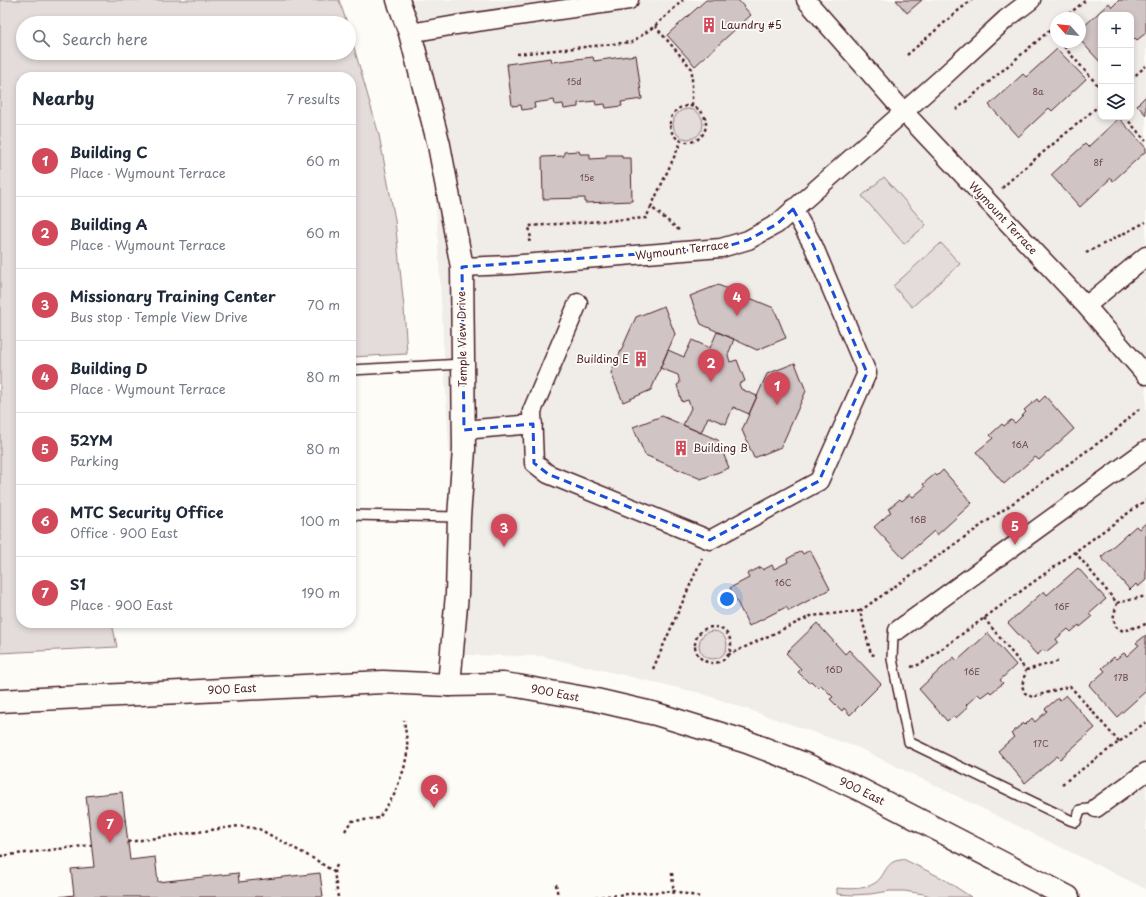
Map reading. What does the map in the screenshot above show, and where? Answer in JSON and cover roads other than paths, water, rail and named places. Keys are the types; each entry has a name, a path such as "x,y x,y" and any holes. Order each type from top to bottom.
{"main road":[{"name":"Temple View Drive","path":"398,0 410,32 439,145 462,267 464,450 459,517 457,594 449,684"},
{"name":"900 East","path":"0,701 383,682 503,684 517,686 656,714 747,742 807,765 861,790 1068,897"}],"street":[{"path":"410,32 629,0"},
{"name":"Wymount Terrace","path":"806,0 904,112 1086,306 1146,375"},
{"path":"904,112 1006,19 1031,0"},
{"name":"Wymount Terrace","path":"462,267 534,263 721,248 748,240 777,224 904,112"},
{"path":"578,303 532,410 534,463 548,474 710,540 819,481 867,374 813,245 793,210"},
{"path":"1086,306 1146,256"},
{"path":"464,430 532,424"},
{"path":"898,630 1146,450"},
{"path":"1096,808 1146,772"}],"lane":[{"path":"356,370 463,364"},
{"path":"356,515 459,517"},
{"path":"898,630 893,634 892,659 909,742 1070,820 1076,822 1080,810 1096,808"}],"place":[{"name":"Laundry #5","path":"709,25"},
{"name":"Building D","path":"737,316"},
{"name":"Building E","path":"641,359"},
{"name":"Building A","path":"711,382"},
{"name":"Building C","path":"777,405"},
{"name":"Building B","path":"681,448"},
{"name":"52YM","path":"1015,545"},
{"name":"Missionary Training Center","path":"504,547"},
{"name":"MTC Security Office","path":"434,808"},
{"name":"S1","path":"110,843"}]}
